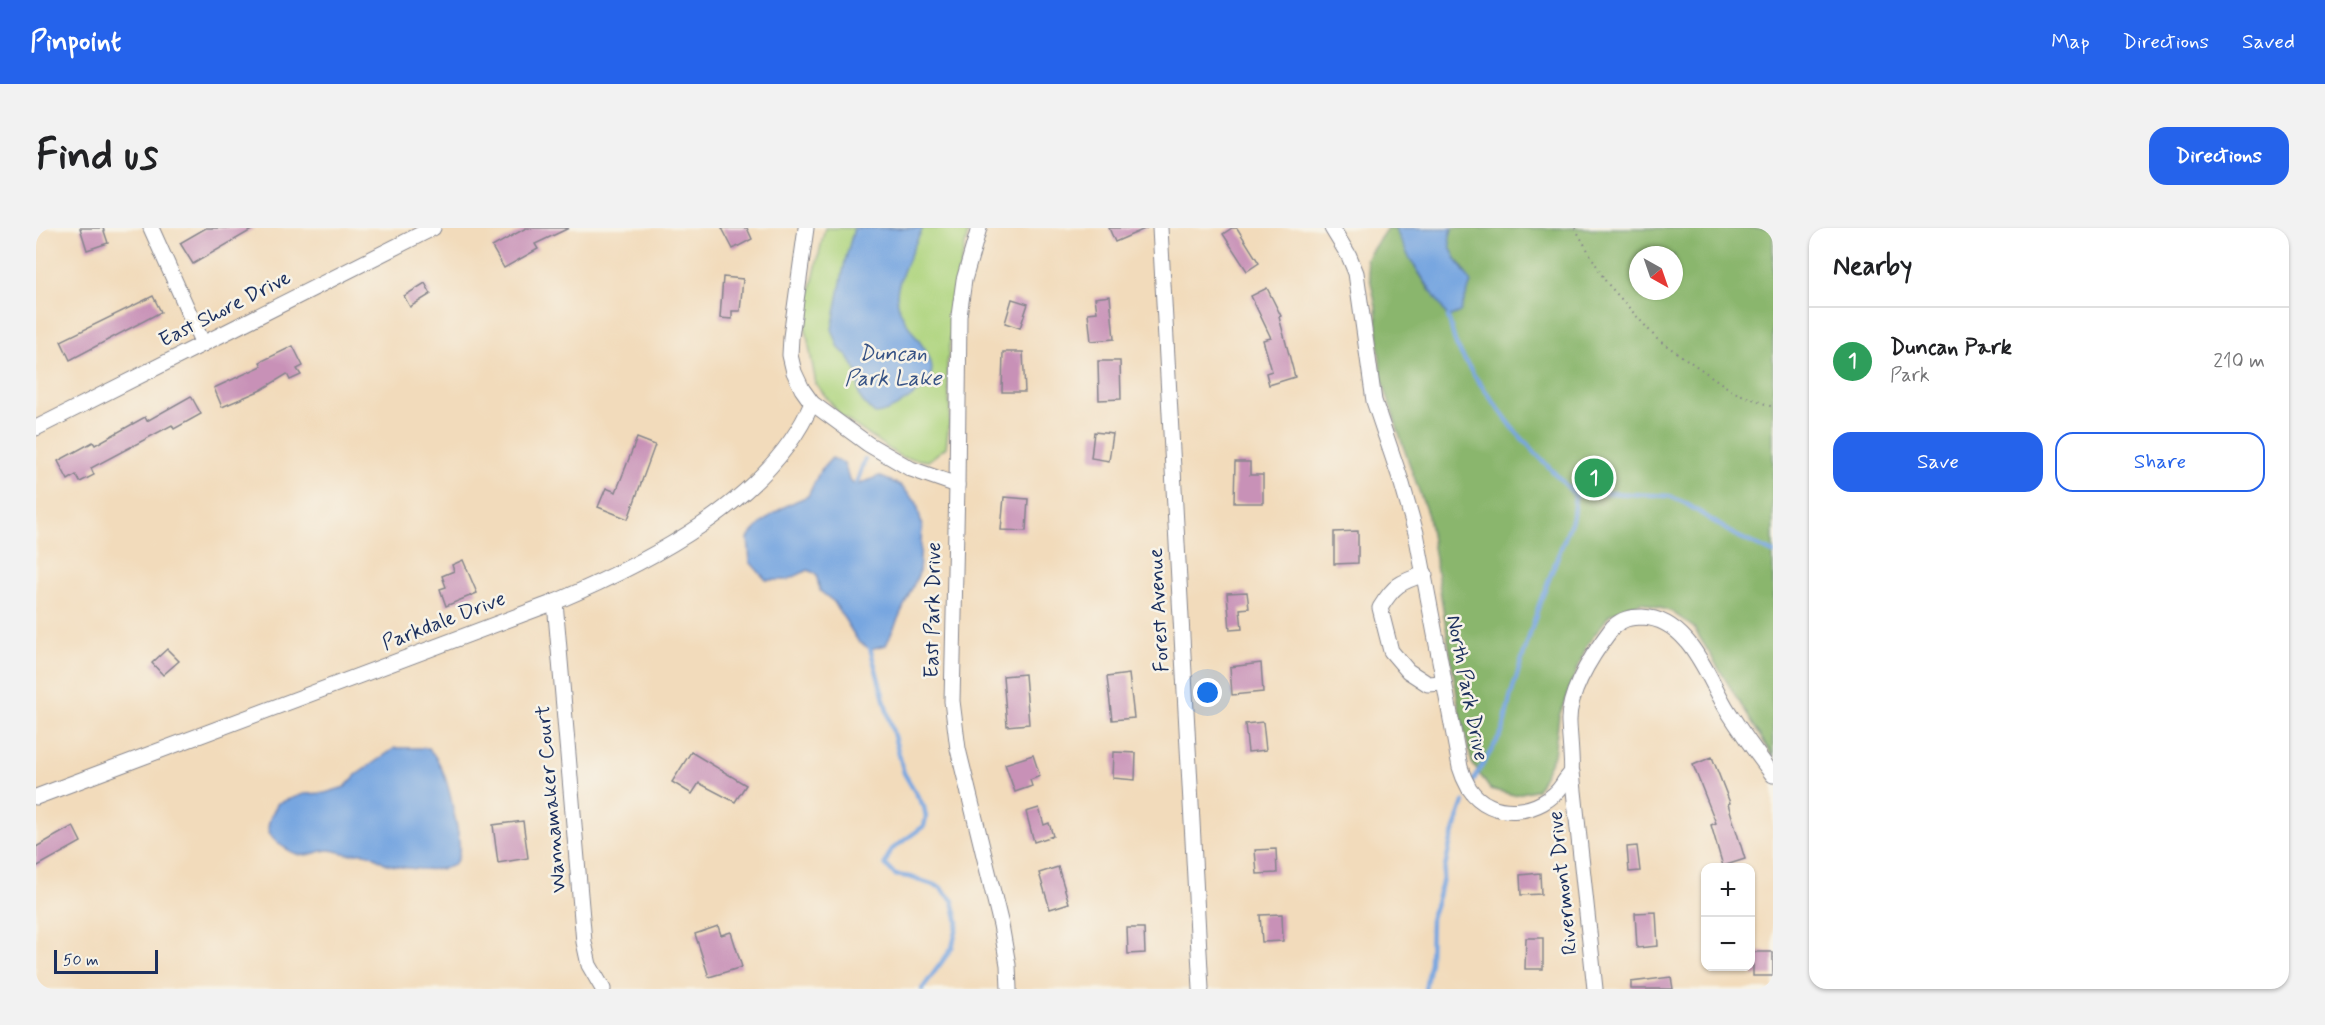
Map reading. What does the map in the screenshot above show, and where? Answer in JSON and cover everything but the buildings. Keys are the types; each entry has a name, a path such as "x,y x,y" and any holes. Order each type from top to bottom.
{"street":[{"path":"151,228 203,344"},
{"name":"East Shore Drive","path":"36,428 433,228"},
{"path":"806,228 790,337 790,355 798,380 812,403 877,449 911,469 957,485"},
{"name":"East Park Drive","path":"979,228 964,280 959,316 953,717 958,749 1001,925 1008,965 1009,989"},
{"name":"Forest Avenue","path":"1160,228 1202,989"},
{"name":"North Park Drive","path":"1332,228 1349,256 1356,273 1374,401 1402,484 1425,574 1443,683 1460,766 1469,788 1482,801 1495,807 1508,810 1536,807 1558,791 1572,772"},
{"name":"Parkdale Drive","path":"36,797 555,602 612,578 707,520 752,484 795,435 812,403"},
{"path":"1425,574 1400,582 1390,590 1380,608 1391,651 1408,671 1428,684 1443,683"},
{"name":"Wannamaker Court","path":"555,602 584,942 589,965 603,989"},
{"path":"1572,772 1569,719 1575,688 1613,627 1633,617 1649,618 1665,623 1679,632 1690,646 1728,711 1773,775"},
{"name":"Rivermont Drive","path":"1572,772 1595,989"}],"path":[{"path":"1575,228 1606,282 1657,339 1734,392 1773,406"}],"green space":[{"path":"825,228 969,228 957,282 947,366 950,414 946,447 928,461 901,457 841,416 816,384 804,319"},
{"path":"1387,228 1395,228 1409,257 1430,291 1465,271 1454,256 1450,245 1450,234 1453,228 1773,228 1773,757 1694,628 1672,612 1642,602 1610,614 1587,645 1559,716 1554,755 1537,789 1514,795 1490,789 1472,763 1460,713 1428,516 1381,376 1376,306 1366,259"}],"water":[{"name":"Duncan Park Lake","path":"854,228 923,228 903,272 897,296 900,310 930,359 932,371 927,382 915,394 891,409 875,414 860,398 858,389 860,377 848,357 839,348 832,329"},
{"path":"1395,228 1453,228 1450,235 1451,249 1471,283 1460,312 1448,317 1409,257"},
{"path":"832,458 844,463 849,479 855,486 879,476 900,485 917,503 922,527 919,573 886,645 870,649 858,641 834,602 820,591 816,574 808,570 787,580 766,580 750,562 748,538 775,512 808,496 820,471"},
{"path":"395,748 428,748 434,754 446,778 459,842 458,857 451,866 437,869 410,868 387,864 367,854 347,854 331,850 301,855 285,848 271,835 269,820 278,803 304,794 325,793 345,787 356,775"}],"waterway":[{"path":"1448,317 1456,345 1473,374 1516,432 1575,495 1573,517 1539,605 1510,698 1503,731 1471,784"},
{"path":"854,490 865,459"},
{"path":"1575,495 1592,492 1669,496 1685,503 1735,535 1773,553"},
{"path":"869,644 904,773 924,807 926,817 924,826 891,850 885,864 895,875 910,877 940,887 953,901 958,922 952,948 922,989"},
{"path":"1425,989 1430,962 1431,918 1441,887 1450,844 1464,802"}],"place":[{"name":"Duncan Park","path":"1594,478"}]}
